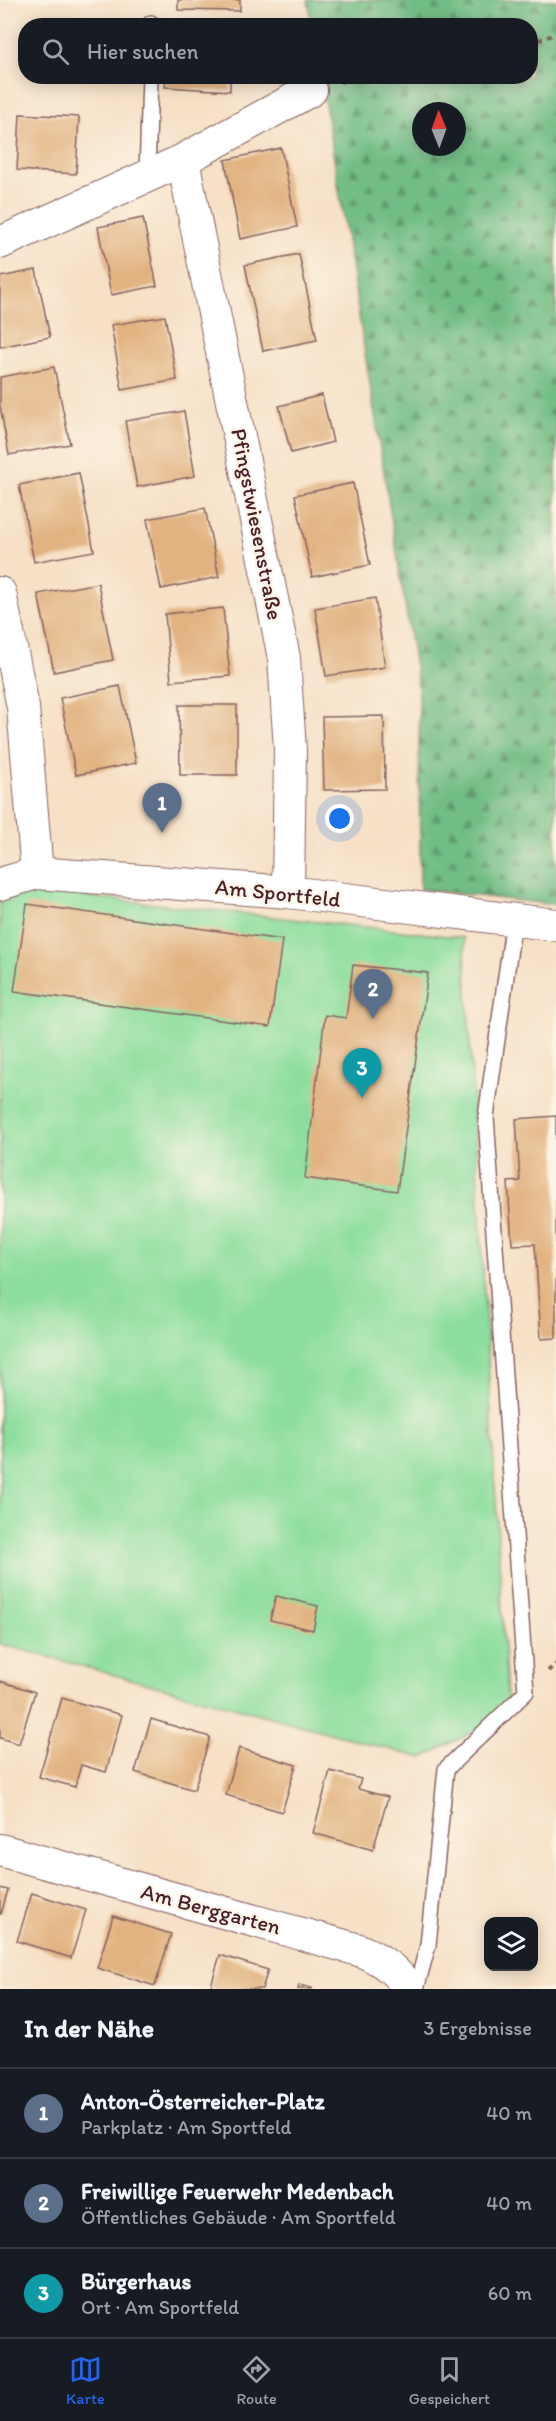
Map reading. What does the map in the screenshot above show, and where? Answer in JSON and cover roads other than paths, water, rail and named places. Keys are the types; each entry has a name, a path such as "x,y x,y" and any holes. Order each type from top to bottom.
{"street":[{"path":"0,243 183,160 311,90"},
{"name":"Pfingstwiesenstraße","path":"183,160 284,658 290,750 288,892"},
{"path":"0,593 23,707 37,873"},
{"name":"Am Sportfeld","path":"0,884 37,873 288,892 556,925"},
{"name":"Am Berggarten","path":"0,1851 359,1950 376,1957 392,1968 408,1989"}],"lane":[{"path":"147,176 150,84"},
{"path":"416,1989 428,1945 446,1769 526,1692 486,1117 514,920"}],"place":[{"name":"Anton-Österreicher-Platz","path":"162,833"},
{"name":"Freiwillige Feuerwehr Medenbach","path":"373,1019"},
{"name":"Bürgerhaus","path":"362,1098"}]}
